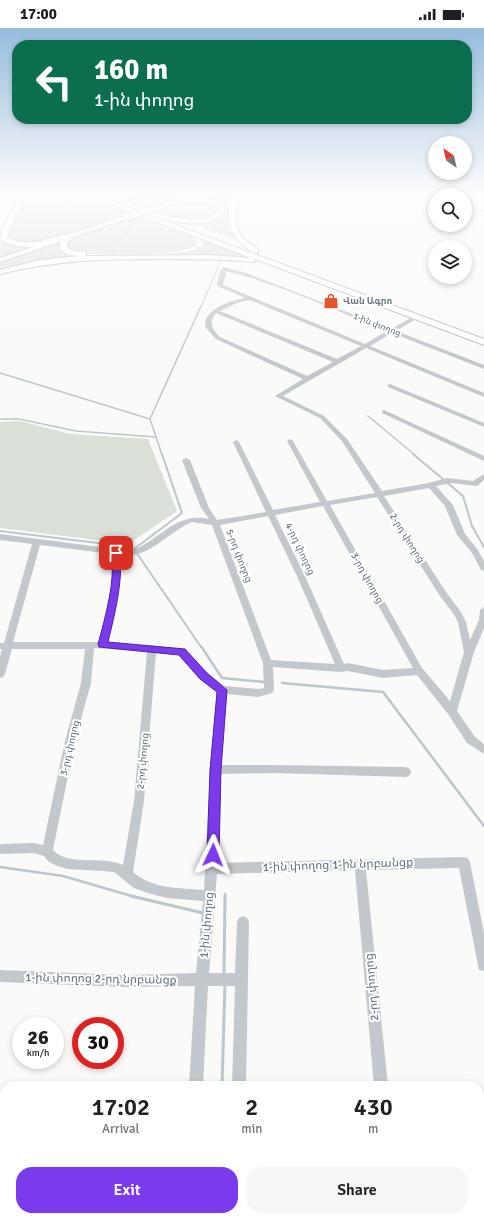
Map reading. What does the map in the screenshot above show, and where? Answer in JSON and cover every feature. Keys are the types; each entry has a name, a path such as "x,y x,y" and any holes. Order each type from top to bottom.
{"highway":[{"path":"65,249 76,254 174,253 190,249"},
{"path":"234,249 484,342"},
{"path":"249,249 484,337"},
{"path":"0,272 35,264 84,258 220,258 258,261 283,267"}],"main road":[{"path":"0,260 33,249"}],"street":[{"path":"220,258 224,269 220,283 221,286 484,395"},
{"name":"1-ին փողոց","path":"224,269 258,279 484,367"},
{"path":"251,298 237,301 215,311 210,315 209,331 218,338 309,379 416,317"},
{"path":"215,311 338,362"},
{"name":"2-րդ փողոց","path":"309,379 278,396 281,399 322,417 345,440 443,594 454,606 462,622 465,644 469,652"},
{"path":"390,386 484,425"},
{"path":"384,412 484,459"},
{"name":"3-րդ փողոց","path":"290,441 419,671 452,711 471,740 484,750"},
{"name":"4-րդ փողոց","path":"236,442 271,513 341,668"},
{"name":"5-րդ փողոց","path":"186,460 205,508 215,523 268,663 270,690 258,693 222,690"},
{"path":"0,536 116,553 135,553 150,547 171,531 190,520 215,523 431,486 451,479 474,484 484,476"},
{"path":"431,486 449,505 461,535 484,568"},
{"path":"0,674 4,646 37,541"},
{"path":"103,644 111,610 117,564 116,553"},
{"path":"452,711 469,652 483,620 484,610"},
{"path":"4,646 103,644 182,652 204,676 222,690"},
{"name":"3-րդ փողոց","path":"47,851 70,741 86,683 90,645"},
{"name":"2-րդ փողոց","path":"127,873 139,801 152,648"},
{"path":"268,663 341,668 348,666 383,674 419,671"},
{"name":"1-ին փողոց","path":"196,1081 202,980 209,918 216,770 222,690"},
{"path":"216,770 275,768 406,772"},
{"path":"0,849 33,848 47,851 52,858 60,862 110,866 127,873 135,882 143,886 161,891 209,896"},
{"name":"1-ին փողոց 1-ին նրբանցք","path":"212,869 464,862 484,965"},
{"name":"2-րդ փողոց","path":"360,864 381,1081"},
{"path":"239,1081 243,922"},
{"name":"1-ին փողոց 2-րդ նրբանցք","path":"0,976 124,982 242,979"}],"shaded area":[{"path":"0,249 26,249 0,257"},
{"path":"36,249 61,249 82,255 148,256 191,251 196,249 227,249 259,261 243,258 99,257 0,271 0,261"},
{"path":"67,249 189,249 176,252 142,254 76,252"},
{"path":"20,421 70,434 148,439 177,511 128,544 0,528 0,422"}],"waterway":[{"path":"110,253 113,249"},
{"path":"201,307 220,262"},
{"path":"150,419 201,306"},
{"path":"0,373 150,419"},
{"path":"368,416 415,455"},
{"path":"0,419 19,419 76,431 156,437"},
{"path":"150,419 156,437"},
{"path":"156,437 162,455"},
{"path":"134,549 182,513 162,454"},
{"path":"413,454 463,496 472,526 484,547"},
{"path":"0,531 114,545 134,549"},
{"path":"134,549 201,647"},
{"path":"201,646 222,678 265,682"},
{"path":"282,683 383,692 484,826"},
{"path":"0,867 63,876 134,897"},
{"path":"224,972 225,896"},
{"path":"134,897 203,913"},
{"path":"222,1081 225,983"}],"place":[{"name":"Վան Ագրո","path":"331,301"}],"route":[{"path":"116,553 117,564 111,610 103,644 182,652 204,676 222,690 216,770 213,855"}]}
